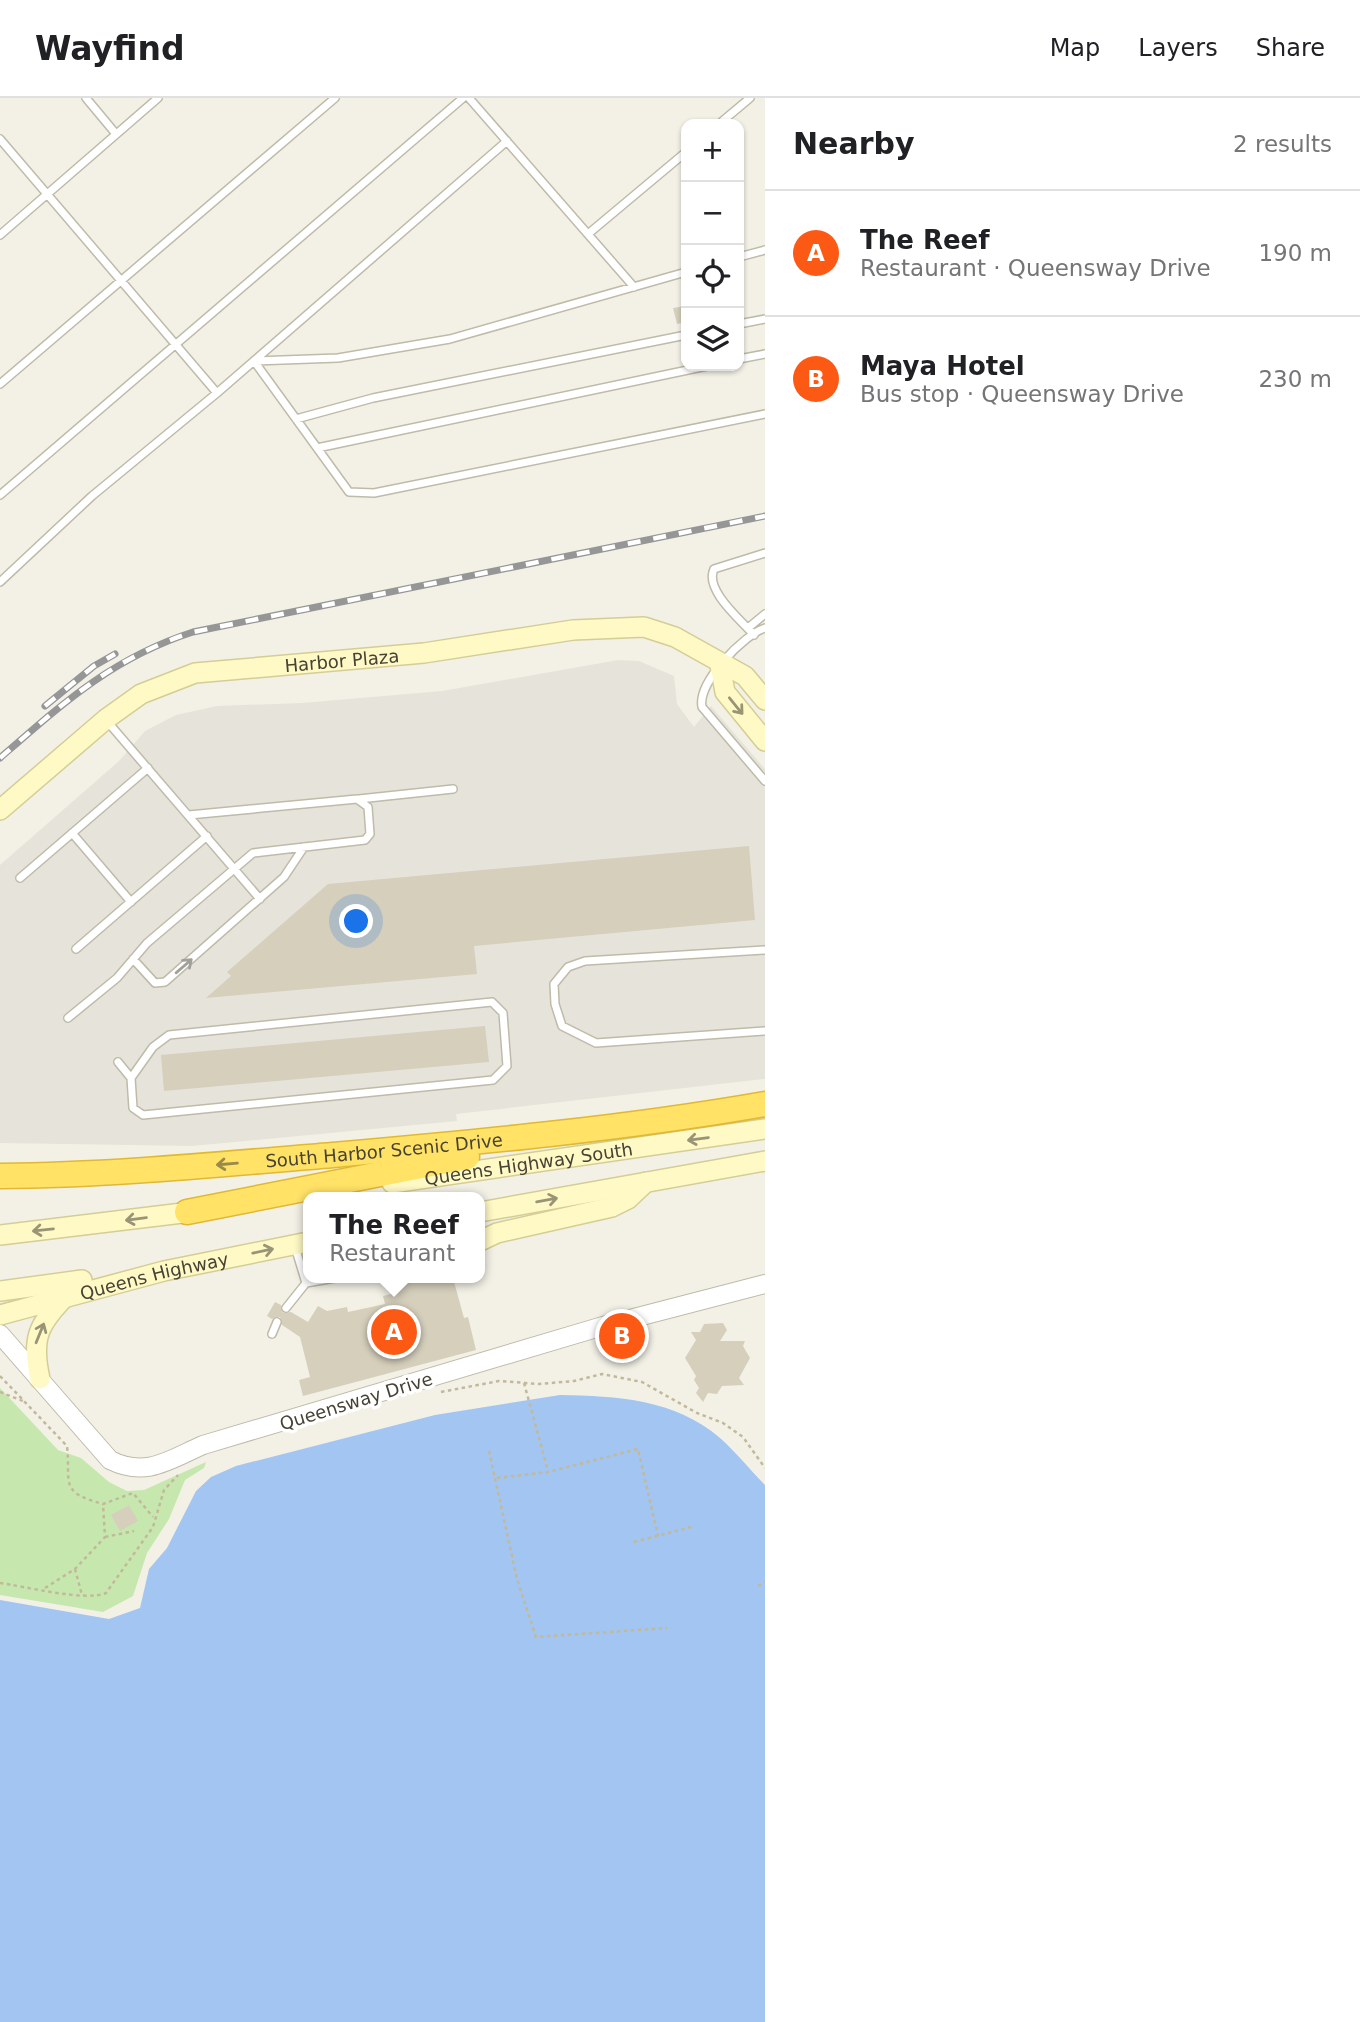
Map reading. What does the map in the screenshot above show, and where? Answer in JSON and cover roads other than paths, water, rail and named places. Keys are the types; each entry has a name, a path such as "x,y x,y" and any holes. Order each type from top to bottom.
{"highway":[{"name":"South Harbor Scenic Drive","path":"0,1176 93,1175 612,1129 765,1104"},
{"path":"187,1212 612,1129"}],"main road":[{"name":"Harbor Plaza","path":"0,810 106,719 141,694 195,673 424,653 614,626 644,627 675,637 745,677 765,700"},
{"path":"720,665 725,692 765,741"},
{"name":"Queens Highway South","path":"326,1192 765,1129"},
{"path":"485,1211 765,1161"},
{"path":"485,1239 498,1233 612,1207 628,1199 646,1182"},
{"name":"Queens Highway South","path":"0,1235 303,1195"},
{"name":"Queens Highway","path":"0,1315 67,1295 301,1244"},
{"path":"0,1292 233,1258"},
{"path":"40,1379 36,1337 53,1309 67,1295"}],"street":[{"name":"Queensway Drive","path":"0,1334 110,1460 139,1470 156,1466 203,1446 603,1326 765,1284"}],"lane":[{"path":"86,98 116,134"},
{"path":"0,235 158,98"},
{"path":"0,384 335,98"},
{"path":"0,495 463,98"},
{"path":"468,98 634,286"},
{"path":"725,119 750,98"},
{"path":"0,139 217,393"},
{"path":"0,582 92,496 217,393 507,141"},
{"path":"588,234 681,156"},
{"path":"744,256 765,250"},
{"path":"254,361 338,358 450,340 681,273"},
{"path":"744,323 765,319"},
{"path":"296,419 373,398 681,336"},
{"path":"744,358 765,354"},
{"path":"254,361 349,492 374,493 765,414"},
{"path":"317,448 683,371"},
{"path":"754,635 713,587 711,576 715,569 765,553"},
{"path":"748,628 765,614"},
{"path":"765,628 720,665 705,684 701,697 702,707 765,781"},
{"path":"106,719 260,899"},
{"path":"20,878 148,768"},
{"path":"189,815 453,789"},
{"path":"68,1018 117,978 147,943 253,853 365,839 370,834 368,807 357,799"},
{"path":"72,833 131,902"},
{"path":"76,949 206,836"},
{"path":"133,959 155,983 165,982 284,877 304,847"},
{"path":"765,950 584,961 568,967 554,984 555,1004 562,1026 596,1043 765,1031"},
{"path":"118,1062 131,1078 133,1108 143,1115 493,1080 506,1066 503,1013 492,1003 169,1035 153,1047 131,1078"},
{"path":"286,1308 306,1283"},
{"path":"272,1334 277,1322"}],"water":[{"path":"560,1395 645,1402 684,1415 720,1438 765,1485 765,2022 0,2022 0,1600 109,1619 140,1608 149,1569 167,1548 196,1491 211,1477 236,1466 435,1415"}],"railway":[{"path":"0,758 89,684 137,655 193,632 765,516"},
{"path":"45,706 94,666 115,654"}],"place":[{"name":"The Reef","path":"394,1332"},
{"name":"Maya Hotel","path":"622,1336"}]}
